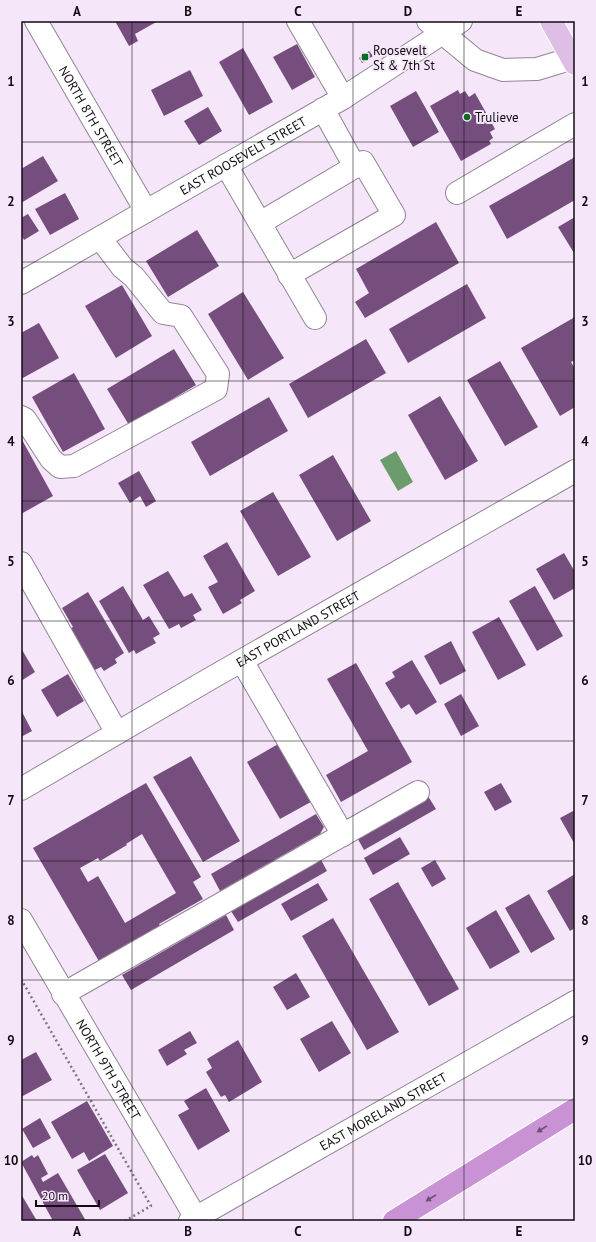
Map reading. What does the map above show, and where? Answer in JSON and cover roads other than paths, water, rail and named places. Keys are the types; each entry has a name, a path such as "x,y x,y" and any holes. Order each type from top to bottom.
{"highway":[{"path":"394,1221 575,1109"}],"main road":[{"path":"551,21 573,60"}],"street":[{"name":"NORTH 8TH STREET","path":"36,21 146,211"},
{"path":"298,21 343,98"},
{"name":"EAST ROOSEVELT STREET","path":"21,283 343,98 435,27 461,21"},
{"path":"435,27 475,60 504,70 537,69 560,62 573,60"},
{"path":"323,109 354,167"},
{"path":"457,193 575,124"},
{"path":"260,223 364,162 394,215 289,275"},
{"path":"226,165 314,318"},
{"path":"21,417 25,419 51,459 60,467 74,466 216,389 218,374 181,316 163,313 134,277 122,267 100,238"},
{"name":"EAST PORTLAND STREET","path":"21,789 575,471"},
{"path":"21,563 117,733"},
{"path":"242,661 342,835"},
{"path":"63,994 418,792"},
{"name":"NORTH 9TH STREET","path":"21,920 193,1219"},
{"name":"EAST MORELAND STREET","path":"193,1219 575,1002"}],"place":[{"name":"Roosevelt St & 7th St","path":"365,57"},
{"name":"Trulieve","path":"467,117"}]}
